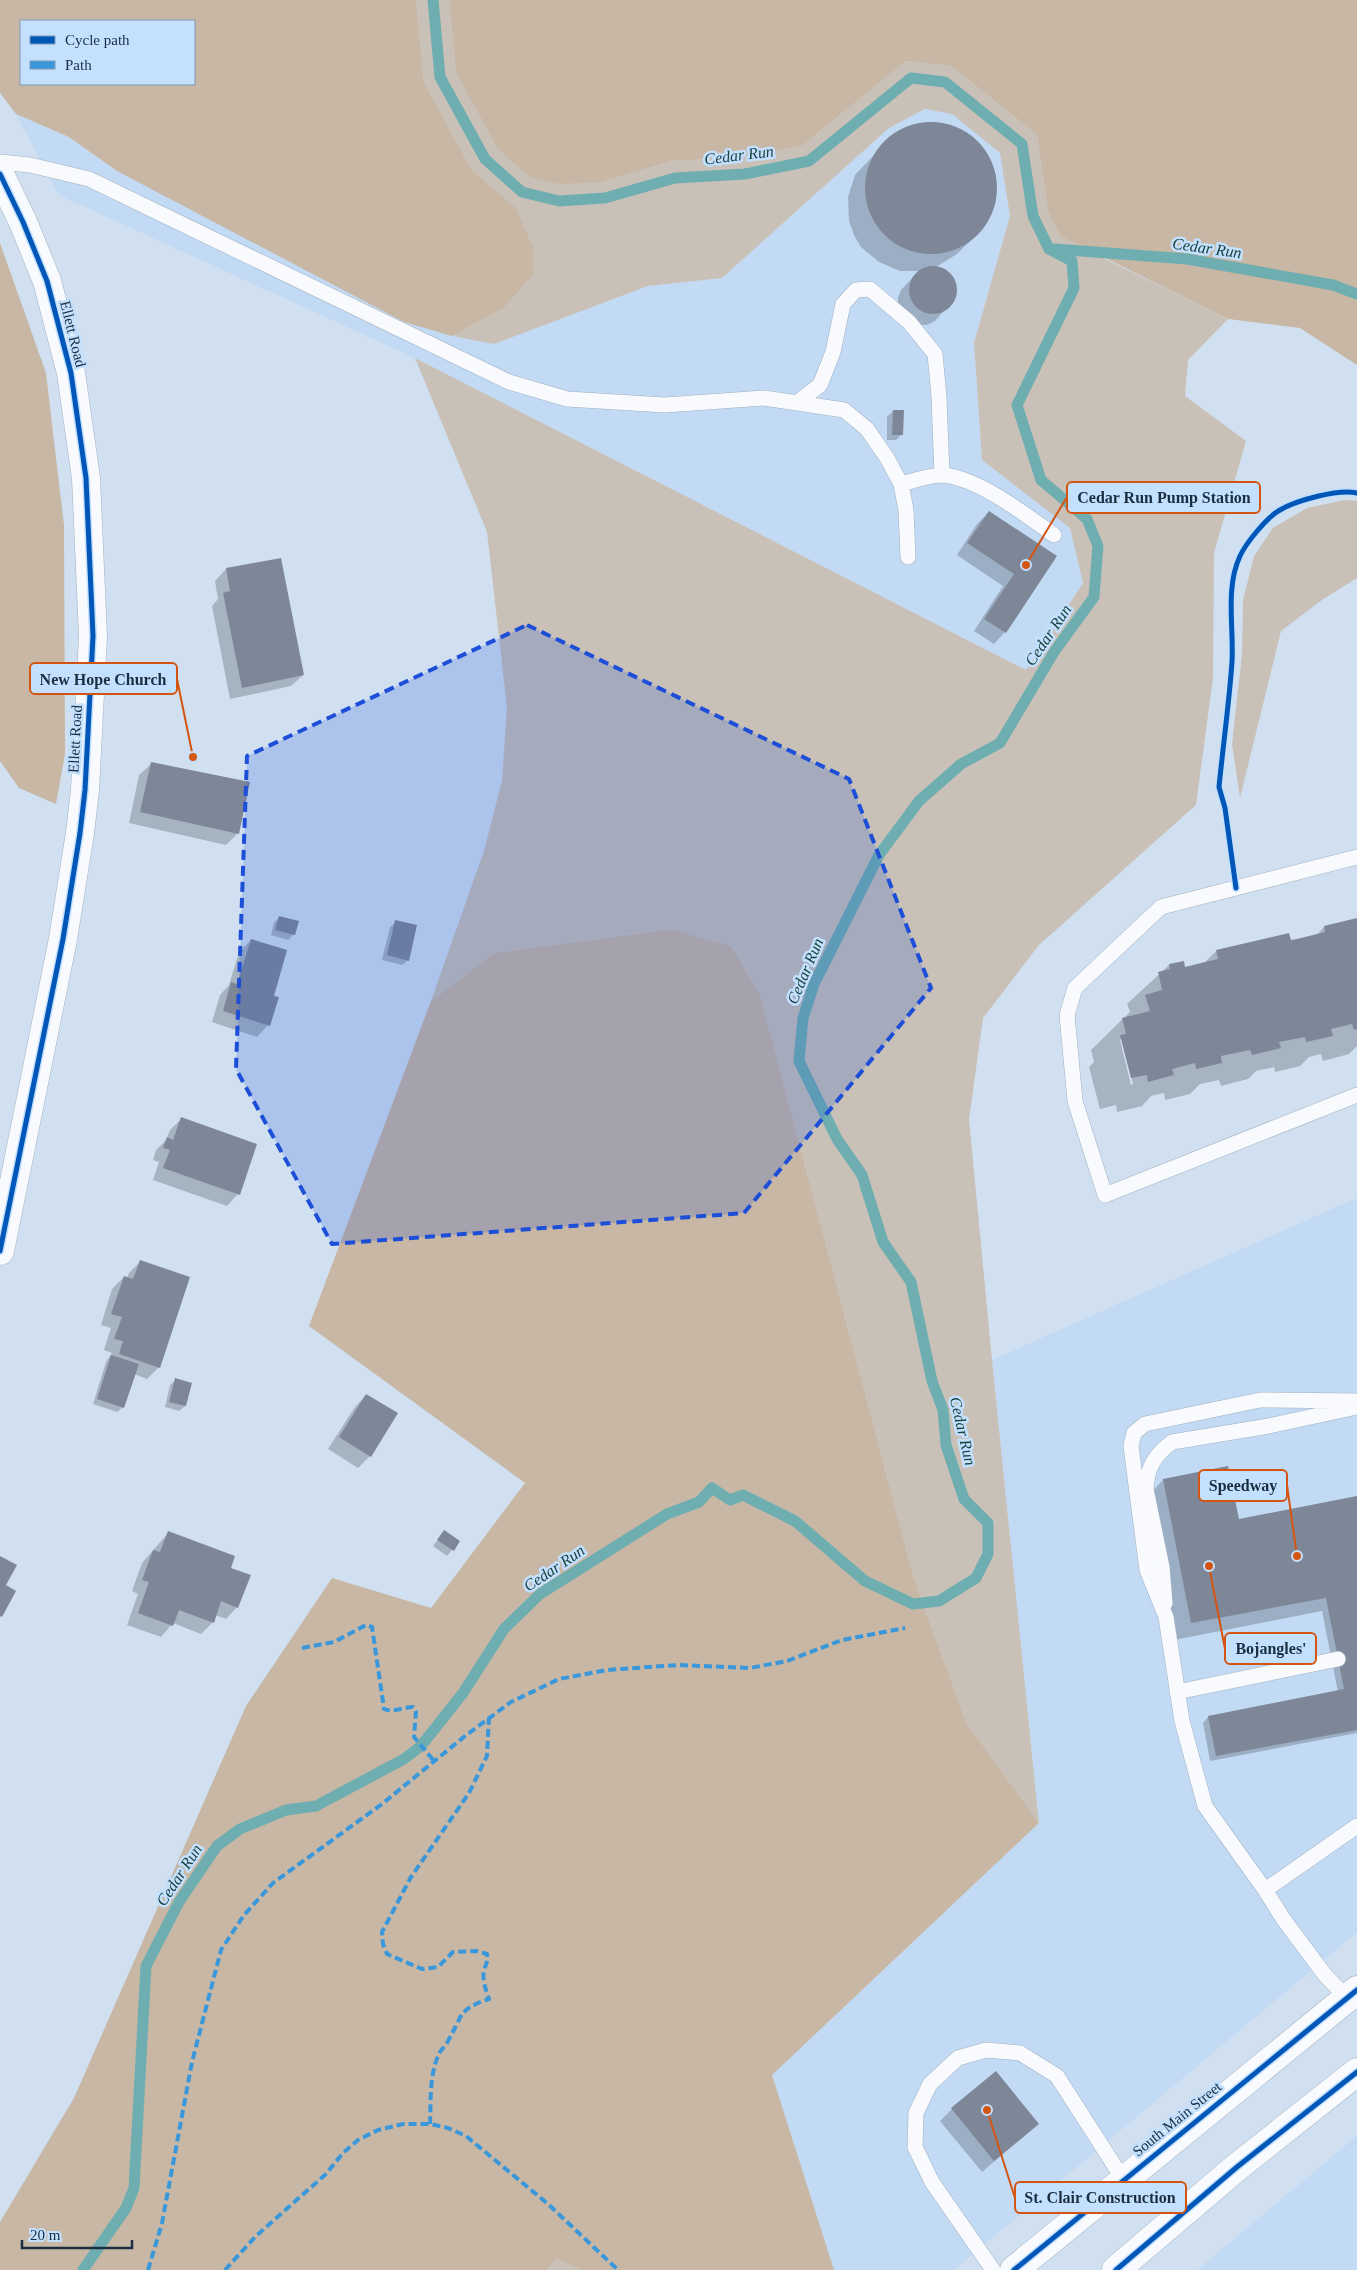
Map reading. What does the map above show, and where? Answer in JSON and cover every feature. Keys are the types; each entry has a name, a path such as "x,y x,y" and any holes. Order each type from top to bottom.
{"street":[{"name":"Ellett Road","path":"0,174 23,222 47,281 71,373 86,478 93,636 85,790 80,833 63,940 0,1250"},
{"name":"South Main Street","path":"1014,2270 1123,2179 1353,1998"},
{"path":"1116,2270 1237,2167 1357,2072"}],"lane":[{"path":"0,162 30,165 88,179 509,382 567,399 664,405 764,398 844,410 867,429 887,458 901,484 906,510 908,557"},
{"path":"798,402 820,384 833,352 843,304 856,290 870,289 909,322 935,354 939,397 942,475"},
{"path":"901,484 942,475 969,483 1001,498 1054,535"},
{"path":"1357,856 1161,906 1075,988 1067,1015 1075,1101 1106,1194 1357,1095"},
{"path":"1166,1617 1147,1570 1130,1446 1134,1433 1145,1424 1260,1400 1357,1401"},
{"path":"1353,1998 1325,1975 1204,1806 1182,1721 1166,1617 1162,1567 1146,1488 1146,1477 1151,1463 1159,1452 1172,1442 1270,1426 1357,1407"},
{"path":"1177,1692 1338,1659"},
{"path":"1265,1890 1357,1826"},
{"path":"993,2270 932,2182 916,2147 916,2114 930,2084 958,2058 986,2050 1020,2053 1057,2076 1123,2179"}],"highlighted area":[{"path":"527,625 849,779 931,988 744,1213 332,1244 236,1069 247,756"}],"shaded area":[{"path":"0,0 416,0 424,82 472,170 515,207 533,247 533,275 504,308 452,336 404,322 117,171 69,137 16,114 0,93"},
{"path":"416,0 449,0 456,72 602,182 672,161 743,157 802,146 906,61 951,66 1037,135 1048,211 1087,250 1228,319 1188,360 1185,396 1246,441 1214,553 1213,678 1196,805 1039,945 983,1018 969,1119 1039,1823 966,1722 914,1579 760,994 731,946 670,929 494,953 431,1001 484,851 502,781 507,707 487,532 415,358 1026,670 1083,583 1070,528 982,460 974,343 1010,216 1000,153 952,114 925,109 889,128 722,278 648,286 494,344 452,336 504,308 533,275 515,207 472,170 424,82"},
{"path":"449,0 1357,0 1357,365 1300,328 1228,319 1061,236 1048,211 1037,135 951,66 906,61 802,146 743,157 672,161 602,182 560,184 530,177 498,149 456,72"},
{"path":"925,109 952,114 1001,153 1010,216 974,343 982,460 1070,528 1083,583 1026,670 415,358 59,195 16,114 69,137 117,171 404,322 452,336 494,344 648,286 722,278 889,128"},
{"path":"0,243 46,373 64,525 65,754 56,804 19,788 0,761"},
{"path":"1345,500 1357,501 1357,578 1322,600 1281,631 1240,798 1232,744 1242,654 1243,600 1254,556 1273,528 1307,508"},
{"path":"671,929 731,946 760,994 914,1579 966,1722 1039,1823 772,2075 834,2270 582,2270 556,2259 547,2270 0,2270 0,2222 74,2098 246,1706 332,1578 431,1608 525,1483 309,1326 431,1001 494,953"},
{"path":"1357,1198 1357,1932 954,2270 834,2270 772,2075 1039,1823 992,1360"},
{"path":"1357,2136 1357,2270 1197,2270 1253,2223"},
{"path":"556,2259 582,2270 547,2270"}],"building":[{"path":"931,122 944,123 956,127 978,141 992,163 996,175 996,201 992,213 978,235 956,249 944,253 931,254 918,253 906,249 884,235 870,213 866,201 865,188 866,175 870,163 884,141 906,127 918,123"},
{"path":"928,266 938,266 947,270 953,276 956,281 956,299 947,310 938,314 928,314 919,310 913,304 909,295 909,285 913,276 919,270"},
{"path":"893,410 904,410 903,435 892,435"},
{"path":"989,511 1057,556 1006,633 984,619 1014,574 967,543"},
{"path":"281,558 304,675 242,688 223,593 230,591 226,568"},
{"path":"151,762 250,782 239,834 140,812"},
{"path":"279,916 299,921 295,935 275,930"},
{"path":"1357,918 1357,1029 1354,1030 1352,1024 1331,1029 1333,1036 1306,1042 1305,1037 1279,1042 1281,1048 1252,1055 1250,1050 1221,1056 1222,1063 1196,1069 1195,1063 1172,1069 1174,1075 1148,1082 1147,1075 1131,1078 1120,1035 1126,1034 1122,1018 1150,1011 1145,995 1162,990 1158,972 1170,969 1169,964 1184,961 1185,967 1218,959 1216,950 1289,933 1291,940 1297,939 1325,932 1324,926"},
{"path":"395,920 417,925 409,961 387,955"},
{"path":"251,939 287,950 274,996 279,997 270,1026 223,1011 231,982 237,984"},
{"path":"181,1117 257,1144 240,1195 163,1168 170,1150 163,1148 167,1137 173,1140"},
{"path":"140,1260 190,1277 160,1368 119,1354 123,1341 114,1339 122,1317 111,1314 124,1276 133,1279"},
{"path":"111,1355 139,1364 124,1408 97,1399"},
{"path":"175,1378 192,1383 186,1406 169,1402"},
{"path":"366,1394 398,1413 371,1457 339,1437"},
{"path":"1228,1466 1239,1519 1357,1496 1357,1730 1216,1756 1208,1716 1344,1689 1326,1598 1191,1623 1163,1479"},
{"path":"444,1530 460,1541 454,1551 437,1540"},
{"path":"168,1531 235,1556 231,1568 251,1575 238,1608 221,1601 214,1623 179,1610 173,1626 138,1613 149,1582 142,1580 153,1550 160,1552"},
{"path":"0,1556 17,1565 6,1585 16,1591 2,1617 0,1616"},
{"path":"996,2071 1039,2124 994,2161 951,2108"}],"waterway":[{"name":"Cedar Run","path":"83,2270 126,2208 134,2188 146,1966 179,1902 217,1846 240,1829 286,1810 316,1806 404,1759 421,1746 463,1693 504,1629 540,1594 667,1514 699,1502 712,1488 730,1500 743,1495 795,1521 865,1581 913,1604 939,1601 976,1578 988,1554 988,1523 964,1499 946,1445 943,1410 932,1381 911,1282 883,1242 862,1175 837,1139 799,1061 803,1018 814,984 879,855 919,801 961,764 1000,743 1054,652 1094,597 1098,546 1087,519 1041,480 1017,405 1074,288 1072,261 1049,249 1033,216 1022,144 945,82 911,78 809,161 745,174 675,178 605,198 559,201 522,192 485,159 440,77 433,0"},
{"name":"Cedar Run","path":"1055,249 1187,259 1333,285 1357,294"}],"marked path":[{"path":"302,1648 334,1642 366,1625 372,1627 384,1709 395,1710 413,1707 416,1712 414,1737 434,1761"},
{"path":"148,2270 162,2223 192,2062 221,1950 244,1915 273,1883 382,1804 465,1736 511,1702 559,1679 607,1670 678,1665 750,1668 787,1661 842,1640 905,1628"},
{"path":"430,2124 432,2079 439,2054 462,2014 472,2006 489,1999 484,1978 487,1954 477,1951 453,1952 438,1967 422,1969 387,1954 383,1944 382,1932 411,1877 469,1793 487,1756 489,1717"},
{"path":"225,2270 256,2236 326,2174 343,2153 358,2140 378,2130 403,2124 430,2124 448,2128 466,2136 548,2204 618,2270"}],"cycle path":[{"path":"0,174 23,222 47,281 71,373 86,478 93,636 85,790 80,833 63,939 0,1251"},
{"path":"1236,888 1225,808 1219,787 1232,662 1231,595 1235,568 1240,556 1252,538 1275,513 1287,506 1318,496 1349,492 1357,493"},
{"path":"1014,2270 1357,1990"},
{"path":"1116,2270 1237,2167 1357,2072"}],"place":[{"name":"Cedar Run Pump Station","path":"1026,565"},
{"name":"New Hope Church","path":"193,757"},
{"name":"Speedway","path":"1297,1556"},
{"name":"Bojangles'","path":"1209,1566"},
{"name":"St. Clair Construction","path":"987,2110"}]}
